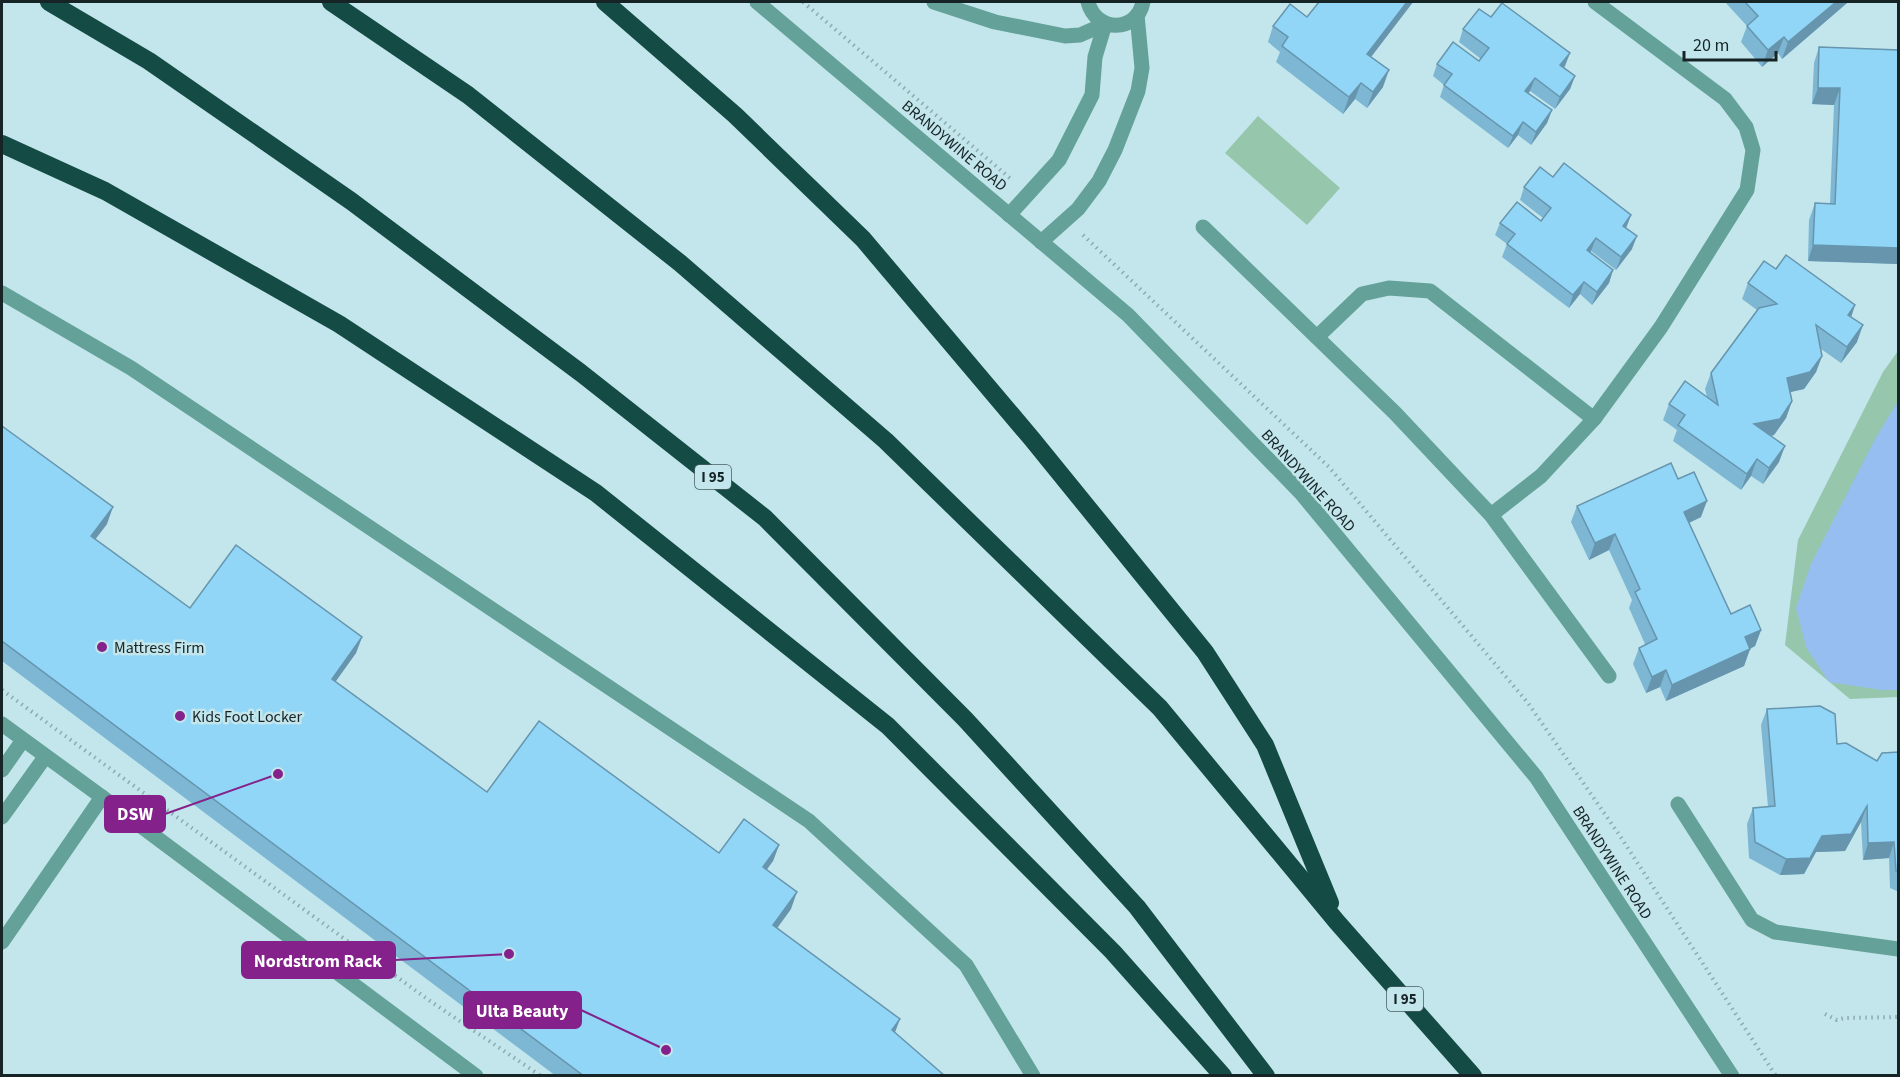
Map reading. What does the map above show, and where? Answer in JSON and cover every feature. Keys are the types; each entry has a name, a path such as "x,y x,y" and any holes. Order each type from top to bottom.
{"highway":[{"name":"I 95","path":"49,2 149,62 351,201 581,373 765,518 965,719 1137,907 1266,1076"},
{"name":"I 95","path":"331,2 468,96 671,256 886,441 1160,708 1337,922 1473,1076"},
{"path":"605,2 735,115 863,239 1032,439 1205,652 1265,745 1337,922"},
{"path":"2,144 105,191 339,324 596,494 888,726 1113,952 1223,1076"}],"street":[{"name":"BRANDYWINE ROAD","path":"757,2 1128,315 1301,493 1536,777 1732,1076"},
{"path":"934,2 995,22 1065,36 1080,35 1105,24 1122,24 1140,8"},
{"path":"1088,2 1092,12 1105,24"},
{"path":"1491,515 1540,476 1594,419 1661,327 1747,190 1754,150 1746,126 1725,99 1595,2"},
{"path":"1041,242 1078,209 1099,181 1115,150 1138,91 1142,68 1140,8"},
{"path":"1009,215 1059,160 1092,95 1095,57 1105,24"},
{"path":"1203,227 1395,412 1491,515 1609,676"},
{"path":"1317,337 1362,294 1389,288 1430,291 1594,419"},
{"path":"2,293 130,368 809,820 966,964 1033,1076"},
{"path":"2,724 476,1076"},
{"path":"2,770 23,740"},
{"path":"2,817 45,757"},
{"path":"2,942 102,797"},
{"path":"1678,804 1752,920 1775,932 1899,949"}],"path":[{"path":"803,2 1002,171"},
{"path":"2,690 430,1001 541,1076"},
{"path":"1825,1014 1837,1020 1899,1017"}],"green space":[{"path":"1258,116 1340,188 1307,225 1225,153"},
{"path":"1898,351 1898,697 1850,699 1785,645 1798,540 1883,372"}],"water":[{"path":"1898,401 1898,690 1882,690 1829,682 1806,647 1796,608 1811,564 1874,441"}],"building":[{"path":"1319,2 1407,2 1367,54 1389,70 1373,92 1361,83 1349,97 1282,46 1288,37 1273,26 1290,4 1307,17"},
{"path":"1745,2 1836,2 1788,42 1784,37 1768,50 1747,26 1758,16"},
{"path":"1502,3 1570,53 1560,65 1575,76 1560,97 1535,78 1525,91 1552,110 1536,132 1523,122 1513,136 1444,85 1452,74 1437,64 1453,42 1479,61 1489,48 1463,29 1479,9 1491,17"},
{"path":"1819,47 1899,50 1899,248 1813,245 1815,203 1835,204 1840,88 1818,88"},
{"path":"1564,163 1631,215 1623,226 1637,236 1621,257 1596,238 1587,250 1613,270 1597,292 1584,282 1573,295 1507,244 1515,234 1500,223 1517,202 1541,221 1551,208 1524,187 1540,167 1553,177"},
{"path":"1786,255 1855,305 1848,315 1863,325 1847,347 1816,325 1822,356 1810,372 1787,378 1792,401 1780,419 1754,424 1785,446 1769,468 1757,459 1747,474 1678,425 1685,415 1669,404 1685,381 1718,405 1711,373 1759,308 1777,304 1748,283 1764,261 1776,269"},
{"path":"2,426 113,507 91,536 190,608 236,545 362,637 332,679 487,792 539,721 719,853 744,819 779,845 763,867 797,892 773,925 900,1019 892,1030 945,1076 584,1076 2,641"},
{"path":"1671,463 1678,479 1694,472 1707,501 1684,512 1731,614 1750,605 1761,630 1745,637 1750,649 1672,685 1666,670 1652,677 1639,648 1657,639 1635,592 1640,589 1615,534 1595,543 1577,506"},
{"path":"1820,706 1835,714 1837,744 1846,743 1877,761 1882,753 1899,752 1899,872 1896,871 1894,842 1868,843 1867,806 1851,834 1822,836 1810,858 1786,859 1755,842 1753,808 1775,806 1767,709"}],"place":[{"name":"Mattress Firm","path":"102,647"},
{"name":"Kids Foot Locker","path":"180,716"},
{"name":"DSW","path":"278,774"},
{"name":"Nordstrom Rack","path":"509,954"},
{"name":"Ulta Beauty","path":"666,1050"}]}
